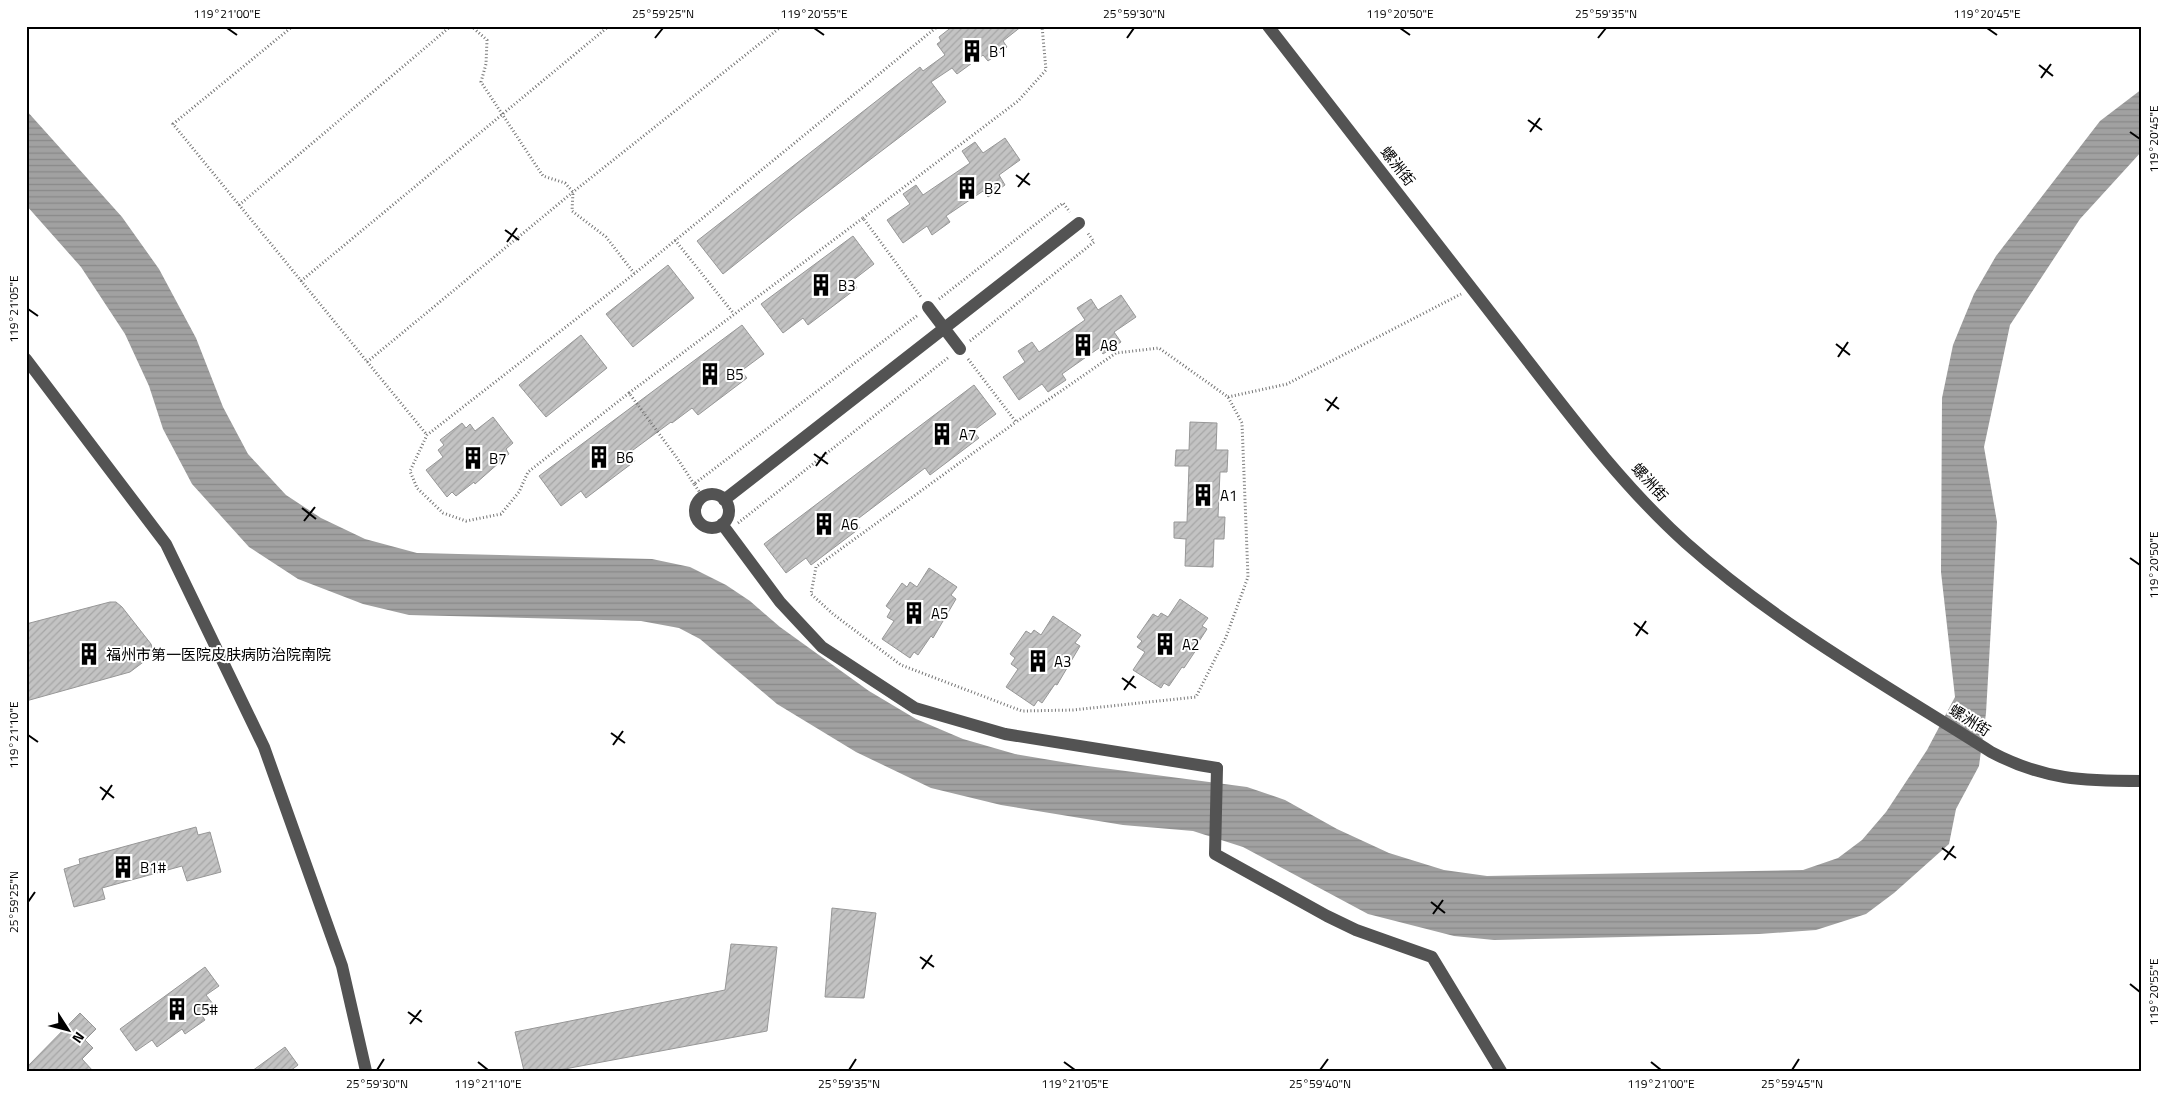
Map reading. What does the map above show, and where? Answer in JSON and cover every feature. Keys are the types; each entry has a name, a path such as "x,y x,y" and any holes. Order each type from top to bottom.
{"street":[{"name":"螺洲街","path":"1268,26 1582,428 1656,513 1686,543 1718,570 1787,621 1990,752 2024,768 2052,776 2083,780 2142,781"},
{"path":"724,500 1079,223"},
{"path":"928,307 960,349"},
{"path":"26,359 166,544 264,747 342,966 366,1071"},
{"path":"714,495 724,500 728,510 724,528 707,528 698,521 695,516 696,505 703,497 714,495"},
{"path":"724,528 780,602 822,647 915,708 1004,734 1217,768 1215,854 1356,930 1432,957 1501,1071"}],"path":[{"path":"293,26 173,124 427,435"},
{"path":"239,205 450,26"},
{"path":"471,26 487,40 486,64 481,82 544,176 565,182 573,192 572,212 606,237 634,274"},
{"path":"301,282 609,26"},
{"path":"367,362 573,192 782,26"},
{"path":"938,26 634,274 427,435 410,471 417,488 443,513 466,521 501,514 519,492 528,472 629,393 1018,101 1046,70 1042,26"},
{"path":"694,484 1064,203 1094,242 960,349 724,528"},
{"path":"863,218 928,307"},
{"path":"675,240 734,314"},
{"path":"1228,397 1287,384 1472,288"},
{"path":"1159,348 1228,397 1242,422 1248,577 1226,637 1196,697 1073,710 1022,711 901,665 833,614 811,594 816,567 1016,422 1116,353 1159,348"},
{"path":"960,349 1016,422"},
{"path":"629,393 678,458 703,497"}],"shaded area":[{"path":"2142,89 2142,151 2080,219 2010,325 1984,447 1997,522 1986,713 1979,766 1956,809 1949,844 1894,893 1866,914 1816,930 1759,934 1494,940 1454,936 1368,914 1243,847 1193,831 1123,825 1001,805 931,788 856,752 777,704 700,639 679,628 641,621 409,615 363,604 298,579 249,547 192,484 163,429 149,386 125,334 81,267 26,205 26,110 122,217 159,269 196,338 223,407 248,454 286,495 321,518 365,539 417,553 652,559 690,567 726,585 750,601 780,627 869,691 916,719 963,739 1015,754 1080,765 1247,787 1285,800 1337,829 1389,853 1444,870 1487,876 1803,870 1838,858 1862,840 1886,812 1927,750 1955,697 1941,572 1942,398 1953,345 1974,294 1996,256 2100,121"}],"building":[{"path":"953,26 1022,26 1003,41 1007,47 988,61 983,55 957,74 952,68 931,82 946,102 797,215 723,274 697,241 920,67 923,71 945,55 937,44 941,41 939,37"},
{"name":"B2","path":"1005,138 1020,160 999,175 1005,185 988,197 983,191 946,216 950,222 932,235 927,226 903,243 887,220 910,204 903,194 916,185 923,195 970,163 962,151 975,142 983,153"},
{"name":"B3","path":"853,236 874,264 852,281 857,288 808,325 803,318 783,333 761,304"},
{"path":"668,265 694,298 633,347 606,314"},
{"name":"A8","path":"1121,295 1136,317 1114,332 1121,342 1103,354 1099,348 1062,374 1066,380 1048,392 1042,384 1019,400 1003,377 1025,362 1018,351 1032,342 1039,352 1085,320 1077,308 1091,299 1098,310"},
{"path":"742,325 764,354 741,371 747,378 698,415 692,408 629,453 635,461 586,498 581,491 561,506 539,476"},
{"path":"581,335 607,368 546,417 519,385"},
{"path":"974,385 996,414 973,431 979,438 930,475 925,468 855,521 860,528 811,565 806,558 786,573 764,544"},
{"name":"B7","path":"493,417 513,443 506,449 509,454 475,484 474,482 456,496 452,492 447,497 426,470 443,457 438,450 444,445 440,440 462,423 466,428 470,424 475,431"},
{"name":"A1","path":"1190,422 1217,423 1216,450 1228,450 1227,472 1220,472 1218,517 1225,517 1224,539 1214,539 1213,567 1185,566 1186,539 1174,538 1174,522 1187,522 1189,466 1175,466 1176,450 1189,450"},
{"name":"A5","path":"929,568 957,587 951,595 956,599 933,638 931,636 918,655 914,652 910,658 882,639 894,621 887,617 891,610 886,606 902,583 907,587 910,582 917,587"},
{"name":"A2","path":"1180,599 1208,618 1202,626 1207,629 1184,668 1182,667 1169,686 1164,683 1161,688 1133,670 1145,652 1137,647 1142,641 1137,637 1153,614 1158,617 1161,613 1168,617"},
{"name":"福州市第一医院皮肤病防治院南院","path":"116,602 122,607 151,644 153,651 150,657 130,672 26,701 26,624"},
{"name":"A3","path":"1053,616 1081,635 1075,643 1080,646 1057,685 1055,684 1042,703 1038,700 1034,706 1006,687 1018,669 1011,664 1015,658 1010,654 1026,631 1031,634 1034,630 1041,635"},
{"name":"B1#","path":"196,827 198,835 210,832 221,872 187,881 182,866 102,888 105,899 74,907 64,869 80,864 79,859"},
{"path":"832,908 876,913 864,998 825,997"},
{"path":"731,944 777,947 767,1031 554,1071 524,1071 515,1032 725,990"},
{"name":"C5#","path":"205,967 219,986 206,995 213,1004 200,1013 205,1020 185,1034 182,1029 157,1047 152,1040 136,1051 120,1029"},
{"path":"80,1013 96,1029 85,1040 93,1048 82,1059 93,1071 26,1071 26,1068"},
{"path":"285,1047 298,1065 290,1071 252,1071"}],"place":[{"name":"B1","path":"972,51"},
{"name":"B2","path":"967,188"},
{"name":"B3","path":"821,285"},
{"name":"A8","path":"1083,345"},
{"name":"B5","path":"710,374"},
{"name":"A7","path":"942,434"},
{"name":"B6","path":"599,457"},
{"name":"B7","path":"473,458"},
{"name":"A1","path":"1203,495"},
{"name":"A6","path":"824,524"},
{"name":"A5","path":"914,613"},
{"name":"A2","path":"1165,644"},
{"name":"福州市第一医院皮肤病防治院南院","path":"89,654"},
{"name":"A3","path":"1038,661"},
{"name":"B1#","path":"123,867"},
{"name":"C5#","path":"177,1009"}]}
